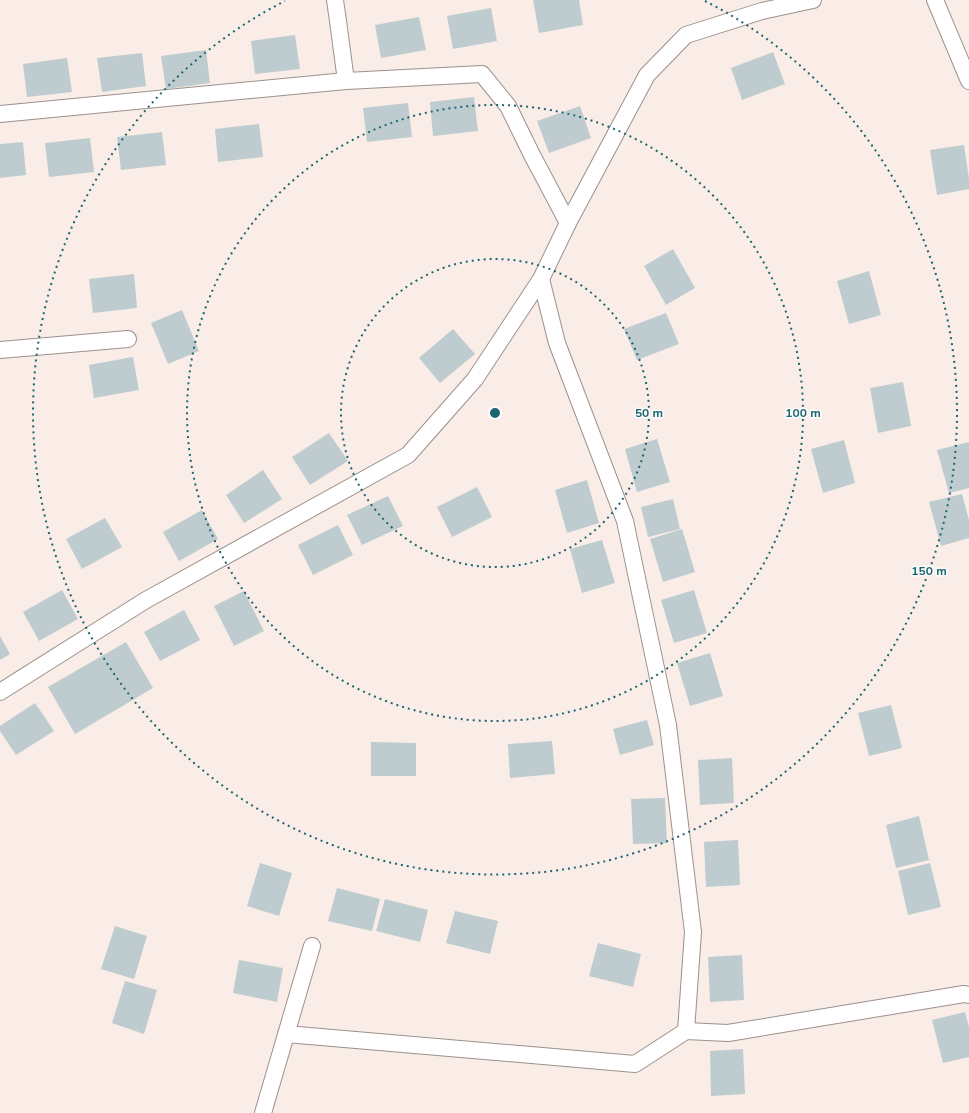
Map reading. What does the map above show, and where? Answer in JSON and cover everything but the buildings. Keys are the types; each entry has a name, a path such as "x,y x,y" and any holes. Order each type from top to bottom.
{"street":[{"path":"334,0 346,81"},
{"path":"0,692 146,600 408,455 475,379 541,279 568,223 647,75 686,35 762,11 813,0"},
{"path":"935,0 969,81"},
{"path":"0,114 346,81 482,74 508,106 568,223"},
{"path":"541,279 557,343 625,521 668,725 693,932 686,1031"},
{"path":"0,350 128,339"},
{"path":"263,1113 312,946"},
{"path":"286,1034 635,1064 686,1031 728,1033 964,994 969,995"}]}
